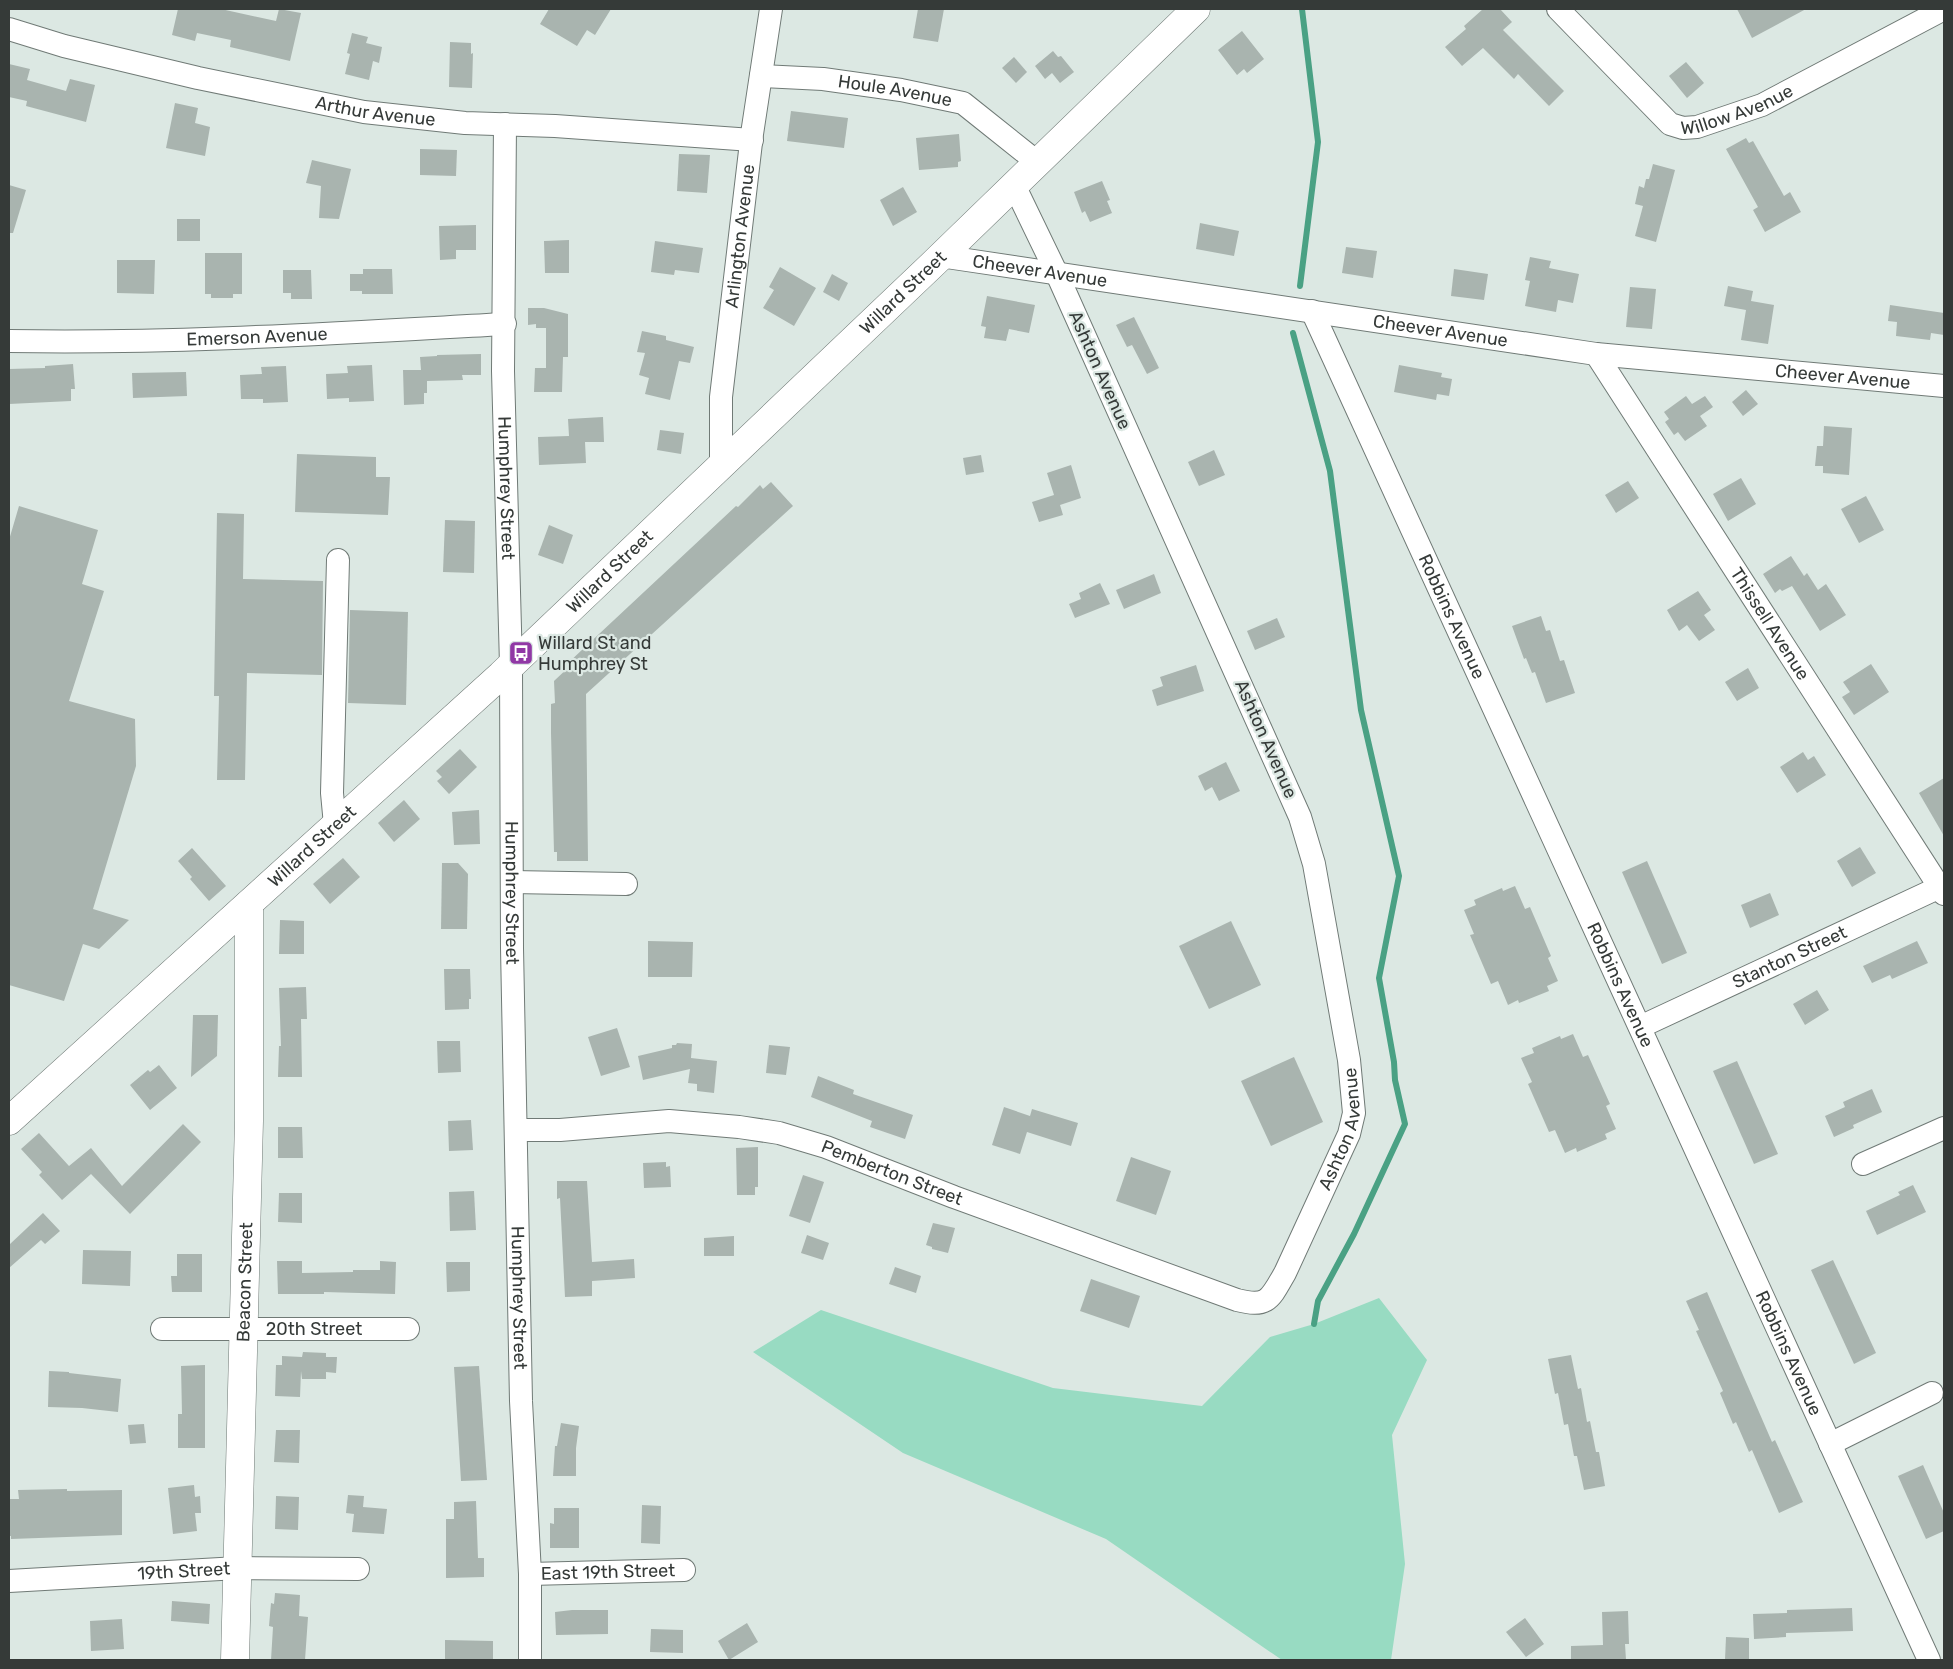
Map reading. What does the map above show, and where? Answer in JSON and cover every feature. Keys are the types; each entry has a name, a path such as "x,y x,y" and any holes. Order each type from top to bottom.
{"main road":[{"name":"Willard Street","path":"9,1121 511,665 1196,9"},
{"name":"Beacon Street","path":"235,1660 249,1122 249,904"}],"street":[{"name":"Arlington Avenue","path":"721,464 721,397 752,140 771,9"},
{"name":"Willow Avenue","path":"1558,9 1670,124 1683,128 1698,127 1762,105 1944,9"},
{"name":"Arthur Avenue","path":"9,29 64,46 198,78 364,112 465,123 645,132 752,140"},
{"name":"Houle Avenue","path":"761,76 822,79 901,90 963,103 1037,162"},
{"name":"Humphrey Street","path":"504,124 505,324 503,371 511,665 512,882 521,1401 530,1574 530,1660"},
{"name":"Ashton Avenue","path":"1014,184 1057,274 1300,818 1314,864 1349,1060 1354,1113 1350,1134 1285,1273 1274,1292 1264,1302 1252,1304"},
{"name":"Cheever Avenue","path":"940,256 1596,354 1944,386"},
{"name":"Robbins Avenue","path":"1312,311 1929,1660"},
{"name":"Emerson Avenue","path":"9,341 142,340 344,333 505,324"},
{"name":"Thissell Avenue","path":"1596,354 1942,890"},
{"path":"335,825 332,793 338,560"},
{"path":"512,882 626,884"},
{"name":"Stanton Street","path":"1640,1027 1942,890"},
{"name":"Pemberton Street","path":"516,1130 560,1130 669,1121 740,1127 779,1133 826,1147 954,1197 1252,1304"},
{"path":"1863,1164 1944,1128"},
{"name":"20th Street","path":"162,1329 408,1329"},
{"path":"1830,1444 1932,1393"},
{"name":"19th Street","path":"9,1581 238,1568 358,1569"},
{"name":"East 19th Street","path":"530,1574 684,1570"}],"green space":[{"path":"1379,1298 1427,1360 1392,1435 1405,1564 1391,1660 1282,1660 1106,1539 903,1453 753,1352 821,1310 1053,1388 1202,1406 1270,1337 1314,1324"}],"building":[{"path":"178,9 221,9 276,21 279,9 301,13 290,61 230,47 231,40 197,33 195,41 172,35"},
{"path":"549,9 611,9 595,35 587,30 577,46 540,24"},
{"path":"918,9 944,9 938,42 913,38"},
{"path":"1483,9 1500,9 1512,22 1503,30 1564,91 1549,106 1518,74 1514,79 1483,48 1462,66 1445,47 1466,29 1464,26"},
{"path":"1737,9 1806,9 1752,38"},
{"path":"1242,31 1264,59 1247,73 1244,69 1237,75 1218,50"},
{"path":"352,33 368,37 366,43 382,47 379,63 373,61 369,80 345,74 350,54 347,53"},
{"path":"450,42 471,43 471,54 473,53 472,88 449,87"},
{"path":"1053,51 1058,57 1061,56 1074,72 1060,83 1052,73 1045,79 1035,66"},
{"path":"1014,57 1027,72 1016,83 1002,68"},
{"path":"1686,62 1704,83 1687,98 1669,76"},
{"path":"9,64 30,69 27,80 66,91 70,79 95,85 86,122 26,106 27,101 9,97"},
{"path":"175,103 198,108 195,123 210,127 205,156 166,148"},
{"path":"791,111 848,118 844,148 787,141"},
{"path":"959,134 961,161 958,162 958,167 919,170 916,138"},
{"path":"1746,138 1749,143 1753,141 1784,196 1790,192 1801,212 1765,232 1753,210 1758,207 1726,149"},
{"path":"420,149 457,150 456,176 420,175"},
{"path":"679,154 710,155 707,193 677,191"},
{"path":"312,160 351,169 339,219 319,218 321,186 306,183"},
{"path":"1653,164 1675,170 1656,242 1635,236 1643,206 1635,204 1639,186 1644,188 1646,179 1649,179"},
{"path":"1102,181 1110,200 1107,201 1112,213 1090,222 1085,211 1082,213 1074,192"},
{"path":"9,185 26,190 13,233 9,233"},
{"path":"903,187 917,212 893,226 880,200"},
{"path":"177,219 200,219 200,241 177,241"},
{"path":"1200,223 1239,231 1234,256 1196,249"},
{"path":"476,225 476,250 456,250 456,259 440,260 439,226"},
{"path":"569,240 569,273 545,273 544,241"},
{"path":"655,241 703,248 699,273 675,270 674,275 651,272"},
{"path":"1346,247 1377,251 1373,278 1342,273"},
{"path":"205,253 242,253 242,294 233,294 233,298 211,298 211,294 205,294"},
{"path":"1530,257 1551,261 1549,268 1579,274 1573,303 1558,300 1556,312 1525,306 1530,281 1525,280"},
{"path":"117,260 155,260 154,294 117,293"},
{"path":"780,267 816,288 794,326 763,308 774,290 769,287"},
{"path":"363,269 392,269 393,294 362,294 362,291 350,291 350,274 363,274"},
{"path":"1454,269 1488,274 1484,300 1451,296"},
{"path":"283,270 311,270 312,299 291,299 291,293 283,293"},
{"path":"832,274 848,283 839,301 823,292"},
{"path":"1728,286 1753,291 1751,301 1774,305 1768,344 1741,340 1746,310 1724,306"},
{"path":"1630,287 1656,289 1652,329 1626,327"},
{"path":"987,296 1035,305 1029,333 1009,329 1006,341 984,338 986,327 981,326"},
{"path":"1890,305 1944,313 1944,335 1931,333 1930,340 1896,336 1897,322 1888,321"},
{"path":"528,308 544,308 568,314 568,357 563,357 562,392 534,392 535,368 546,368 546,328 536,328 536,324 528,325"},
{"path":"1134,317 1159,368 1147,374 1132,345 1127,347 1116,325"},
{"path":"642,331 666,336 666,340 694,347 690,363 679,361 670,400 645,394 649,378 639,375 645,353 637,352"},
{"path":"481,354 481,375 462,375 463,380 427,381 427,393 424,393 424,404 404,405 403,370 421,370 420,357"},
{"path":"73,364 75,389 71,389 71,401 9,404 9,369 45,368 45,366"},
{"path":"372,365 374,401 349,402 349,398 327,399 326,374 348,373 347,366"},
{"path":"1399,365 1442,373 1441,377 1452,379 1449,396 1437,394 1436,400 1394,392"},
{"path":"286,366 288,402 263,403 263,399 241,399 240,375 262,374 261,367"},
{"path":"186,372 187,396 133,398 132,373"},
{"path":"1746,390 1758,404 1743,416 1732,402"},
{"path":"1686,396 1692,404 1705,396 1713,407 1700,416 1707,426 1685,441 1678,432 1674,435 1665,422 1669,419 1664,412"},
{"path":"603,417 604,442 585,442 586,463 539,465 538,437 569,436 568,419"},
{"path":"1824,426 1852,428 1849,475 1823,473 1823,466 1815,466 1817,446 1823,446"},
{"path":"660,430 684,433 681,454 657,450"},
{"path":"1214,450 1225,475 1199,486 1188,462"},
{"path":"297,454 376,457 376,477 390,477 388,515 295,512"},
{"path":"981,455 984,472 966,475 963,458"},
{"path":"1071,465 1081,498 1060,505 1063,515 1039,522 1032,502 1054,495 1047,473"},
{"path":"1741,478 1756,504 1728,521 1713,494"},
{"path":"1628,481 1639,498 1616,513 1605,495"},
{"path":"771,482 793,506 586,694 588,861 557,861 557,852 554,852 551,733 551,704 555,703 554,681 571,665 568,663 736,506 738,507 760,485 763,489"},
{"path":"1866,496 1884,530 1859,543 1841,509"},
{"path":"19,506 98,530 82,584 104,591 69,701 135,719 136,766 93,909 129,920 99,949 83,944 64,1001 9,985 9,540"},
{"path":"217,513 244,514 243,579 323,581 322,675 247,673 245,780 217,780 219,696 214,696"},
{"path":"445,520 475,521 474,573 443,572"},
{"path":"549,525 573,535 563,564 538,555"},
{"path":"1791,556 1804,576 1807,573 1818,590 1826,584 1846,615 1820,631 1792,586 1782,591 1780,589 1775,593 1763,574"},
{"path":"1154,574 1161,593 1124,609 1116,590"},
{"path":"1100,583 1110,604 1075,618 1069,604 1081,599 1079,593"},
{"path":"1698,591 1711,610 1704,615 1715,630 1699,641 1687,625 1679,631 1667,610"},
{"path":"350,610 408,612 406,705 348,703"},
{"path":"1541,616 1546,631 1550,630 1560,661 1564,660 1575,693 1546,703 1535,672 1532,673 1526,658 1524,659 1512,626"},
{"path":"1277,618 1285,637 1255,650 1247,631"},
{"path":"1871,664 1889,692 1854,715 1842,697 1850,692 1843,682"},
{"path":"1196,665 1204,691 1157,706 1152,690 1163,686 1160,677"},
{"path":"1748,668 1759,688 1737,701 1725,682"},
{"path":"460,749 477,767 449,794 437,781 442,777 436,771"},
{"path":"1803,752 1808,760 1814,756 1826,775 1797,793 1780,767"},
{"path":"1226,762 1240,791 1219,801 1212,787 1205,791 1198,776"},
{"path":"1944,778 1944,836 1919,793"},
{"path":"404,800 420,819 394,842 378,823"},
{"path":"479,810 480,844 454,845 452,812"},
{"path":"1860,847 1876,873 1852,887 1837,861"},
{"path":"192,848 226,886 209,901 190,879 192,877 178,861"},
{"path":"343,858 360,877 330,904 313,884"},
{"path":"1647,861 1687,953 1662,964 1622,872"},
{"path":"442,863 458,863 468,874 467,929 441,929"},
{"path":"1515,886 1525,909 1530,907 1551,956 1548,958 1558,981 1547,986 1549,991 1519,1003 1518,1000 1508,1005 1498,981 1491,984 1470,935 1474,934 1464,910 1476,905 1474,900 1502,888 1503,891"},
{"path":"1770,893 1779,915 1750,928 1741,905"},
{"path":"280,920 304,921 304,954 279,954"},
{"path":"1231,921 1261,985 1209,1009 1179,946"},
{"path":"648,941 693,942 692,977 648,977"},
{"path":"1917,941 1928,963 1892,979 1890,975 1872,983 1863,966"},
{"path":"444,969 470,969 471,999 469,999 469,1009 445,1010"},
{"path":"306,987 307,1019 301,1019 302,1077 278,1077 279,1046 281,1046 279,988"},
{"path":"1817,990 1829,1010 1805,1025 1793,1004"},
{"path":"193,1015 218,1015 217,1056 191,1077"},
{"path":"617,1028 630,1067 601,1076 588,1037"},
{"path":"1573,1034 1583,1057 1588,1055 1610,1104 1606,1106 1616,1129 1605,1134 1607,1139 1577,1152 1576,1148 1565,1153 1555,1130 1549,1132 1528,1084 1532,1082 1521,1058 1534,1053 1532,1048 1560,1036 1561,1039"},
{"path":"437,1041 460,1041 461,1072 438,1073"},
{"path":"677,1043 692,1044 691,1058 717,1061 714,1093 697,1091 697,1084 688,1083 690,1069 643,1080 638,1056 672,1048 672,1045"},
{"path":"769,1045 790,1047 786,1075 766,1073"},
{"path":"1294,1057 1323,1122 1271,1146 1241,1081"},
{"path":"1737,1061 1778,1154 1754,1164 1713,1071"},
{"path":"159,1065 177,1088 150,1110 130,1085 148,1070 150,1072"},
{"path":"818,1076 854,1090 853,1094 913,1115 905,1139 870,1127 872,1121 811,1097"},
{"path":"1872,1089 1882,1112 1853,1125 1854,1128 1834,1137 1825,1116 1845,1107 1843,1102"},
{"path":"1004,1107 1030,1116 1032,1109 1078,1123 1071,1146 1027,1132 1020,1154 992,1145"},
{"path":"471,1120 473,1150 449,1151 448,1121"},
{"path":"183,1124 201,1142 130,1214 91,1174 62,1200 39,1175 42,1172 21,1149 39,1133 69,1166 91,1148 122,1186"},
{"path":"278,1127 302,1127 303,1158 278,1158"},
{"path":"758,1147 758,1187 755,1187 755,1195 737,1195 736,1148"},
{"path":"1131,1157 1171,1171 1156,1215 1116,1201"},
{"path":"666,1162 666,1167 670,1166 671,1187 644,1188 643,1163"},
{"path":"803,1175 824,1182 810,1223 789,1216"},
{"path":"557,1181 587,1181 592,1262 634,1259 635,1278 592,1281 592,1296 565,1297 560,1198 557,1199"},
{"path":"1913,1185 1926,1212 1877,1235 1866,1211 1900,1195 1898,1192"},
{"path":"474,1191 476,1230 450,1231 449,1192"},
{"path":"279,1193 302,1193 302,1223 278,1222"},
{"path":"43,1213 60,1231 45,1244 41,1240 9,1268 9,1245"},
{"path":"933,1223 955,1228 948,1253 932,1249 932,1247 926,1245"},
{"path":"807,1235 829,1243 823,1260 801,1253"},
{"path":"734,1236 734,1256 704,1256 704,1238"},
{"path":"83,1250 131,1251 130,1286 82,1284"},
{"path":"177,1254 202,1254 202,1292 172,1292 171,1276 177,1276"},
{"path":"1833,1260 1876,1353 1854,1364 1811,1270"},
{"path":"277,1261 302,1261 302,1273 380,1270 380,1261 396,1262 395,1294 324,1292 324,1294 278,1294"},
{"path":"446,1262 470,1262 470,1291 447,1292"},
{"path":"895,1267 921,1276 916,1293 889,1284"},
{"path":"1091,1279 1140,1296 1129,1328 1080,1311"},
{"path":"1707,1292 1772,1442 1775,1440 1803,1502 1779,1513 1752,1450 1749,1452 1736,1422 1733,1424 1720,1393 1723,1391 1696,1331 1699,1330 1686,1301"},
{"path":"303,1352 326,1353 326,1357 337,1357 336,1373 326,1372 326,1379 302,1379 301,1371 300,1397 275,1396 276,1365 282,1365 282,1356 302,1357"},
{"path":"1571,1355 1578,1389 1581,1388 1587,1422 1590,1421 1596,1452 1599,1452 1605,1486 1584,1490 1577,1456 1574,1456 1568,1424 1564,1425 1558,1393 1555,1394 1548,1359"},
{"path":"205,1365 205,1448 178,1448 178,1414 182,1414 181,1366"},
{"path":"479,1366 487,1480 461,1481 454,1367"},
{"path":"49,1371 121,1379 118,1412 48,1407"},
{"path":"561,1423 579,1426 576,1448 576,1476 553,1476 555,1446 557,1446"},
{"path":"144,1424 146,1443 130,1444 128,1425"},
{"path":"276,1430 300,1430 299,1463 274,1462"},
{"path":"1923,1465 1944,1513 1944,1531 1926,1539 1898,1476"},
{"path":"194,1485 195,1497 200,1496 201,1513 195,1513 197,1531 173,1534 168,1488"},
{"path":"67,1489 67,1491 122,1490 122,1535 11,1539 11,1536 9,1536 9,1499 19,1499 18,1490"},
{"path":"348,1495 364,1496 363,1507 387,1509 384,1534 352,1532 354,1514 346,1513"},
{"path":"276,1496 299,1497 298,1530 275,1529"},
{"path":"476,1501 478,1558 484,1558 484,1577 446,1578 446,1519 454,1519 454,1502"},
{"path":"642,1505 661,1506 660,1544 641,1543"},
{"path":"554,1508 579,1508 579,1548 550,1548 550,1523 554,1524"},
{"path":"275,1593 300,1595 299,1616 308,1617 305,1660 271,1660 273,1627 269,1626 271,1603 274,1604"},
{"path":"172,1601 210,1604 209,1624 171,1621"},
{"path":"1852,1608 1853,1631 1786,1633 1786,1637 1754,1639 1753,1614 1787,1613 1787,1610"},
{"path":"608,1610 608,1634 556,1635 555,1612"},
{"path":"1628,1611 1629,1644 1625,1644 1626,1660 1571,1660 1571,1646 1603,1645 1602,1612"},
{"path":"1525,1618 1544,1644 1526,1657 1506,1632"},
{"path":"122,1619 124,1649 91,1651 90,1621"},
{"path":"747,1623 758,1642 729,1660 718,1641"},
{"path":"651,1629 683,1630 683,1653 650,1652"},
{"path":"1726,1637 1749,1638 1749,1660 1725,1660"},
{"path":"445,1640 493,1641 493,1660 445,1660"}],"waterway":[{"path":"1300,286 1318,142 1302,9"},
{"path":"1293,333 1330,471 1361,710 1399,876 1379,978 1394,1062 1395,1080 1405,1124 1354,1234 1318,1301 1314,1324"}],"place":[{"name":"Willard St and Humphrey St","path":"521,653"}]}
